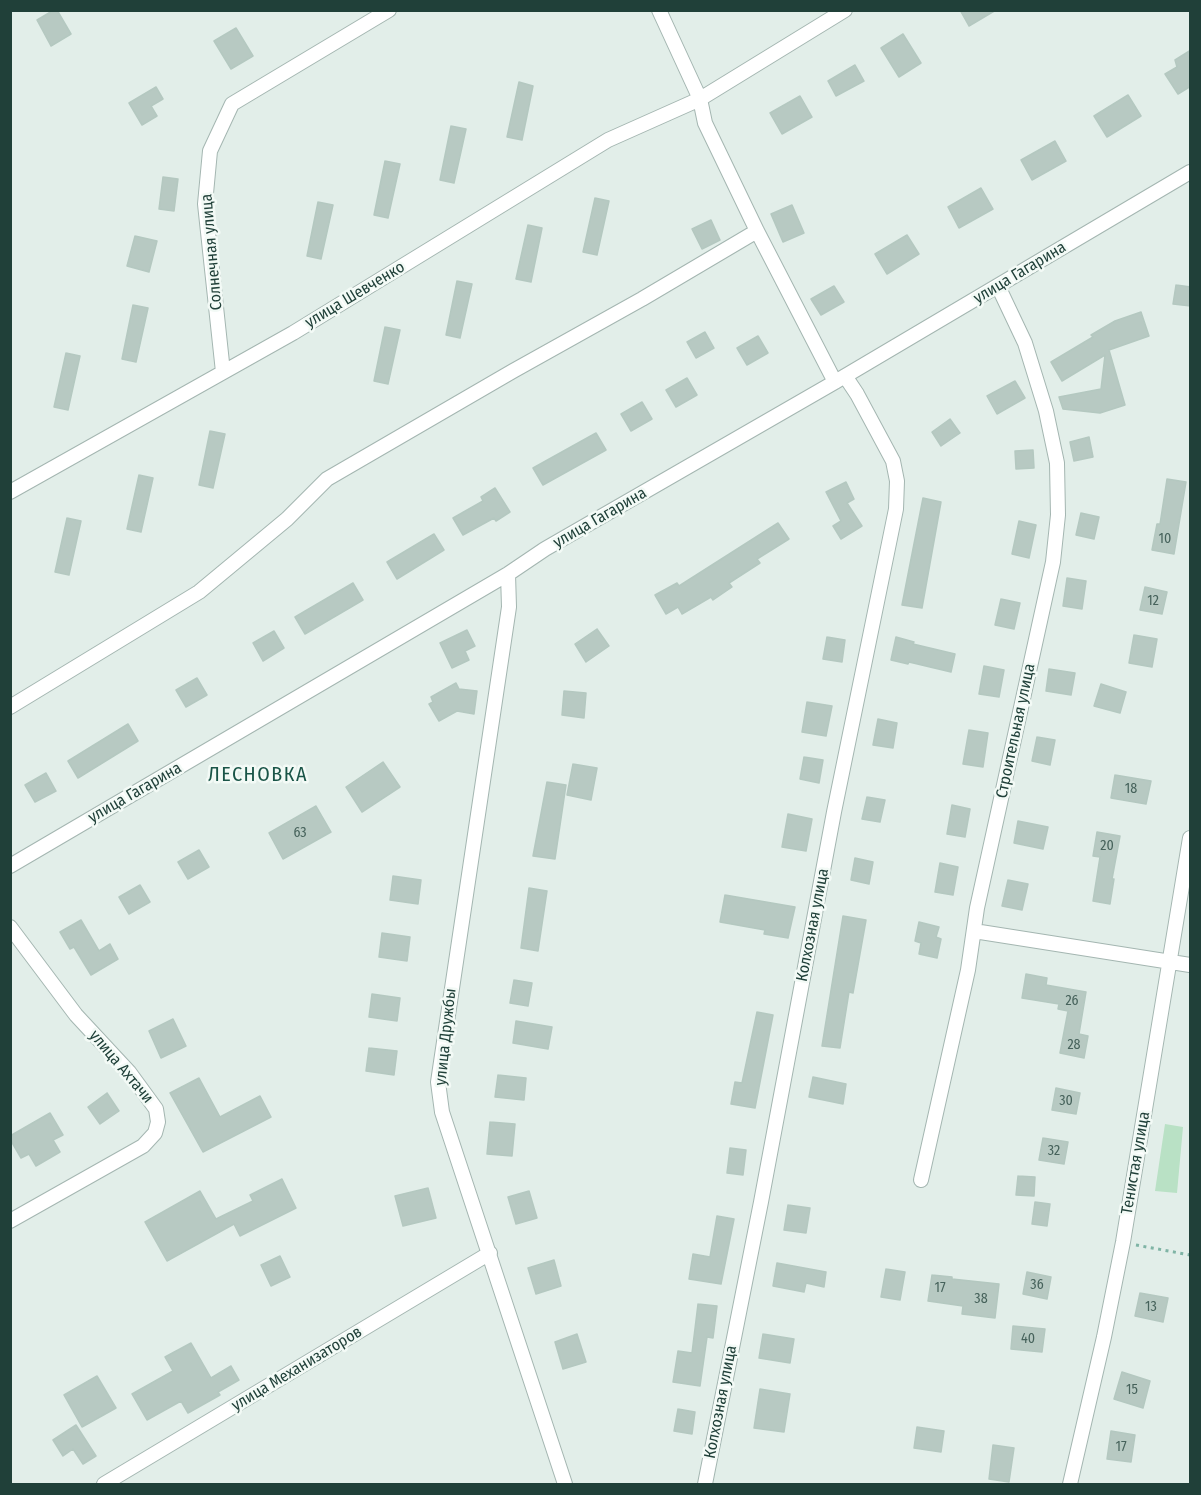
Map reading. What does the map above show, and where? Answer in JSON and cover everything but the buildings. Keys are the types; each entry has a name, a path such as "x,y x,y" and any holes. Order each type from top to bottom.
{"street":[{"name":"Солнечная улица","path":"224,372 205,204 210,151 232,104 389,10"},
{"name":"Колхозная улица","path":"659,10 700,99 705,123 757,231 840,379 857,394 893,461 897,481 896,509 834,812 705,1485"},
{"name":"улица Шевченко","path":"10,492 293,333 608,140 700,99 844,10"},
{"name":"улица Гагарина","path":"10,866 508,574 544,549 840,379 1191,172"},
{"path":"10,706 199,592 287,519 327,479 757,231"},
{"name":"Строительная улица","path":"921,1180 968,970 977,908 1053,562 1058,515 1057,463 1046,411 1025,343 998,286"},
{"name":"улица Дружбы","path":"508,574 509,607 438,1082 442,1112 565,1485"},
{"name":"Тенистая улица","path":"1070,1485 1104,1338 1123,1242 1191,838"},
{"name":"улица Ахтачи","path":"10,927 76,1015 142,1089 156,1109 158,1122 155,1133 143,1146 10,1221"},
{"path":"974,931 1191,965"},
{"name":"улица Механизаторов","path":"104,1485 490,1253"}],"path":[{"path":"1123,1242 1191,1255"}],"green space":[{"path":"1165,1124 1183,1127 1177,1193 1155,1191"}],"district":[{"name":"ЛЕСНОВКА","path":"258,775"}]}
